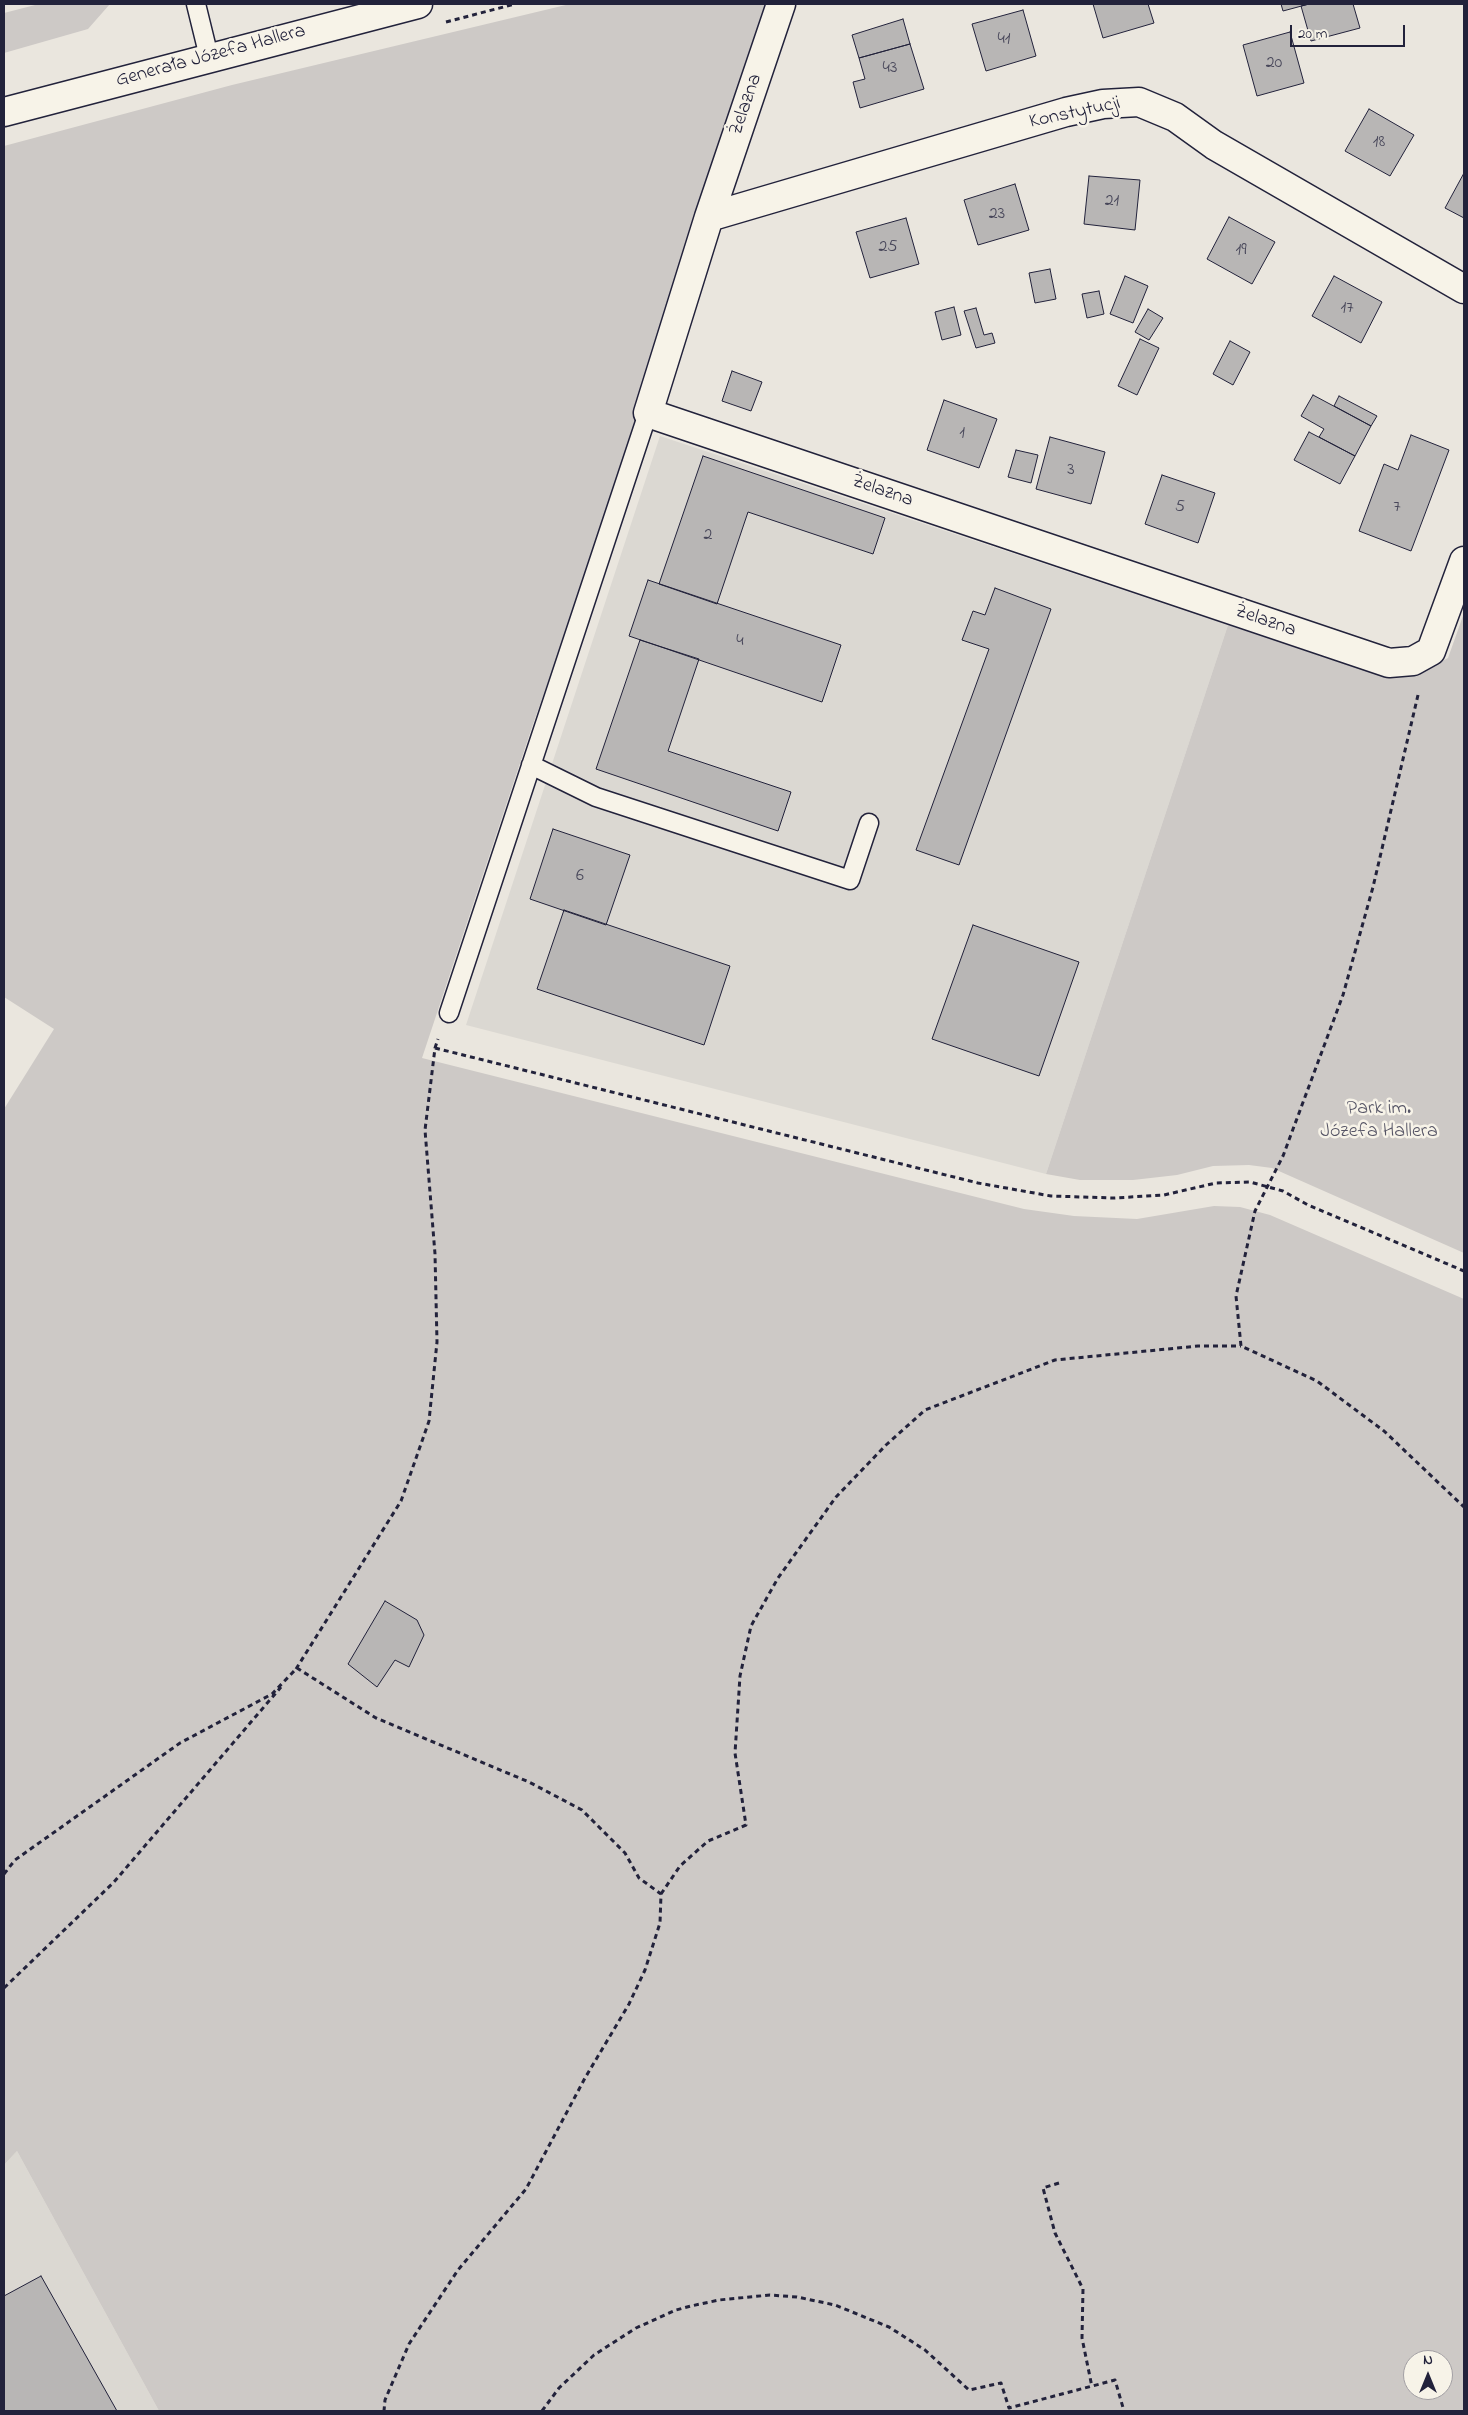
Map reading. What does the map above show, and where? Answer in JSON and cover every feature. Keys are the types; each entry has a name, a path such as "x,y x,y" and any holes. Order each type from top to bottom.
{"street":[{"name":"Generała Józefa Hallera","path":"4,112 418,4"},
{"name":"Żelazna","path":"781,4 709,217 648,413 1389,663 1413,661 1432,651 1464,561"},
{"name":"Konstytucji","path":"709,217 1066,112 1104,104 1139,102 1174,117 1214,145 1464,289"}],"lane":[{"path":"196,4 209,57"},
{"path":"449,1013 648,413"},
{"path":"531,765 596,797 850,880 869,823"}],"path":[{"path":"1241,1346 1236,1296 1255,1211 1284,1156 1343,995 1373,887 1421,683 1413,661"},
{"path":"4,1988 114,1882 297,1668 400,1501 429,1421 436,1323 435,1254 425,1130 435,1048 449,1013"},
{"path":"435,1048 978,1183 1051,1196 1114,1198 1164,1194 1216,1183 1250,1182 1283,1191 1308,1205 1464,1271"},
{"path":"384,2411 385,2400 409,2344 458,2270 526,2189 585,2078 629,2004 645,1970 660,1923 661,1894 680,1866 708,1841 746,1824 735,1753 740,1676 751,1626 778,1578 836,1497 886,1445 926,1410 1054,1360 1189,1347 1241,1346 1317,1381 1384,1431 1464,1507"},
{"path":"4,1874 15,1860 180,1743 272,1694 297,1668"},
{"path":"297,1668 376,1718 529,1782 582,1810 625,1853 638,1878 661,1894"},
{"path":"1060,2183 1043,2188 1054,2233 1083,2289 1082,2338 1092,2387"},
{"path":"542,2411 548,2401 571,2376 594,2355 628,2333 676,2310 719,2300 762,2296 797,2297 822,2302 850,2310 877,2321 914,2342 969,2390 1001,2383 1009,2408 1114,2380 1124,2411"}],"shaded area":[{"path":"660,436 1228,625 1046,1174 466,1025"},
{"path":"17,2151 159,2411 4,2411 4,2165"}],"green space":[{"path":"39,4 110,4 88,29 4,53 4,13"},
{"path":"570,4 774,4 646,409 533,724 422,1058 1024,1209 1074,1216 1137,1219 1214,1206 1240,1207 1270,1215 1464,1299 1464,2411 159,2411 17,2151 4,2165 4,1109 54,1029 4,997 4,146 232,85"},
{"name":"Park im. Józefa Hallera","path":"1464,613 1464,1253 1272,1168 1249,1165 1213,1166 1177,1175 1133,1180 1080,1180 1046,1174 1228,625 1363,670 1391,676 1417,674 1448,658"}],"building":[{"path":"1093,4 1148,4 1154,23 1103,38"},
{"path":"1281,4 1309,4 1283,11"},
{"path":"1309,4 1353,4 1360,28 1311,41 1301,6"},
{"path":"1023,10 1036,56 986,71 972,24"},
{"path":"903,19 910,44 859,58 852,35"},
{"path":"1290,32 1304,83 1257,96 1243,45"},
{"path":"910,44 924,89 860,108 853,82 865,79 859,58"},
{"path":"1369,109 1414,135 1390,176 1345,151"},
{"path":"1464,173 1464,218 1445,208"},
{"path":"1089,176 1140,180 1135,230 1084,224"},
{"path":"1015,184 1029,230 978,245 964,200"},
{"path":"1229,217 1275,242 1252,284 1207,259"},
{"path":"906,218 919,264 870,278 856,232"},
{"path":"1050,269 1056,299 1035,303 1029,273"},
{"path":"1125,276 1148,286 1133,323 1110,314"},
{"path":"1334,276 1382,302 1361,343 1312,316"},
{"path":"1099,291 1104,314 1087,318 1082,294"},
{"path":"954,307 961,335 942,340 935,312"},
{"path":"976,308 984,335 992,333 995,343 976,348 964,311"},
{"path":"1148,309 1163,318 1149,340 1135,332"},
{"path":"1140,339 1159,348 1137,395 1118,386"},
{"path":"1230,341 1250,352 1233,385 1213,374"},
{"path":"732,371 762,382 751,411 722,401"},
{"path":"1313,395 1371,426 1355,456 1319,437 1324,429 1301,416"},
{"path":"1339,396 1377,416 1371,426 1334,406"},
{"path":"944,400 997,419 979,468 927,450"},
{"path":"1309,432 1355,456 1340,484 1294,460"},
{"path":"1411,435 1449,450 1411,551 1359,531 1384,464 1398,470"},
{"path":"1050,437 1105,452 1091,504 1036,489"},
{"path":"1016,450 1038,455 1031,483 1008,477"},
{"path":"703,456 885,518 873,554 748,512 717,604 659,584"},
{"path":"1162,475 1215,493 1198,543 1145,524"},
{"path":"648,580 841,645 822,702 629,636"},
{"path":"995,588 1051,609 959,865 916,850 989,649 962,640 973,611 985,615"},
{"path":"640,640 699,659 668,751 791,792 778,831 596,769"},
{"path":"553,829 630,855 606,925 530,899"},
{"path":"564,910 730,966 704,1045 537,989"},
{"path":"973,925 1079,962 1039,1076 932,1039"},
{"path":"385,1601 417,1620 424,1635 409,1667 395,1660 377,1687 348,1664"},
{"path":"41,2276 117,2411 4,2411 4,2296"}]}
